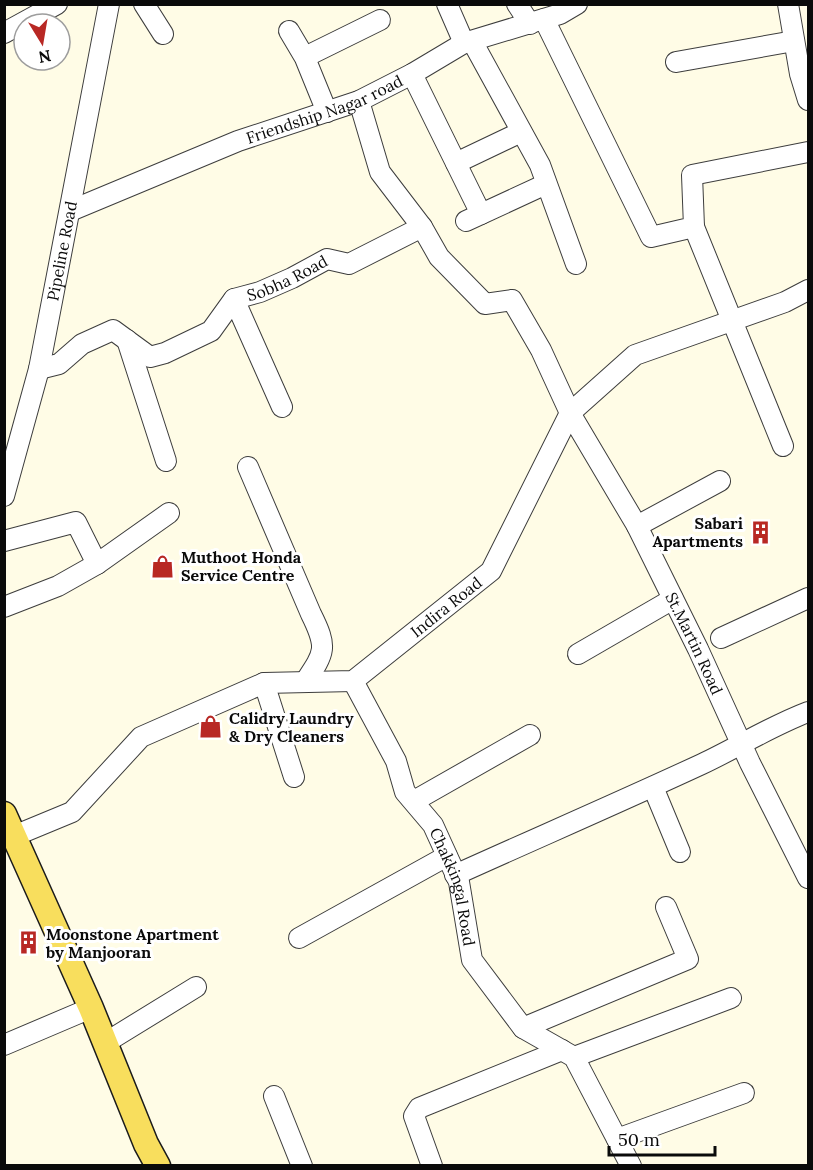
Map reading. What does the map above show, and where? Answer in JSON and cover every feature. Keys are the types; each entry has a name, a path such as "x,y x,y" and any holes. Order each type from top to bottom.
{"main road":[{"path":"9,825 91,1008 146,1144 158,1166"}],"street":[{"path":"4,33 57,4"},
{"name":"Pipeline Road","path":"4,496 39,369 109,4"},
{"path":"144,4 163,34"},
{"path":"447,4 540,165 576,264"},
{"path":"517,4 537,22 651,237 694,227"},
{"name":"Friendship Nagar road","path":"70,211 238,141 359,101 468,42 561,15 577,4"},
{"path":"796,13 794,40 800,74 808,100"},
{"path":"304,57 380,21"},
{"path":"289,31 304,57 327,111"},
{"path":"676,62 794,40"},
{"path":"412,74 456,164 474,217 546,184"},
{"path":"359,101 380,172 422,227"},
{"path":"456,164 521,132"},
{"path":"783,446 694,227 692,175 808,152"},
{"name":"Sobha Road","path":"39,369 59,364 82,344 113,330 150,357 165,353 212,331 234,299 271,288 327,259 349,264 422,227"},
{"name":"St.Martin Road","path":"422,227 439,257 485,304 512,300 541,350 570,413 637,526 698,649 742,745 808,872"},
{"name":"Indira Road","path":"353,681 491,571 570,413 634,355 785,302 808,290"},
{"path":"234,299 282,407"},
{"path":"127,340 166,461"},
{"path":"248,466 321,634 323,647 321,658 305,682"},
{"path":"637,526 720,481"},
{"path":"4,607 58,586 97,564 169,513"},
{"path":"4,541 76,522 97,564"},
{"path":"721,638 808,598"},
{"path":"578,654 673,599"},
{"path":"9,825 72,812 141,737 264,683 353,681"},
{"name":"Chakkingal Road","path":"353,681 396,761 405,792 433,825 459,882 472,960 523,1028 568,1053"},
{"path":"264,683 294,777"},
{"path":"455,875 653,787 742,745 781,723 808,712"},
{"path":"414,801 530,735"},
{"path":"653,787 680,852"},
{"path":"299,938 447,856"},
{"path":"523,1028 688,959 666,907"},
{"path":"105,1043 196,987"},
{"path":"432,1166 414,1116 419,1108 568,1053 731,998"},
{"path":"4,1045 91,1008"},
{"path":"568,1053 631,1166"},
{"path":"617,1139 744,1093"},
{"path":"274,1096 302,1166"}],"place":[{"name":"Sabari Apartments","path":"761,532"},
{"name":"Muthoot Honda Service Centre","path":"163,566"},
{"name":"Calidry Laundry & Dry Cleaners","path":"211,727"},
{"name":"Moonstone Apartment by Manjooran","path":"28,943"}]}
